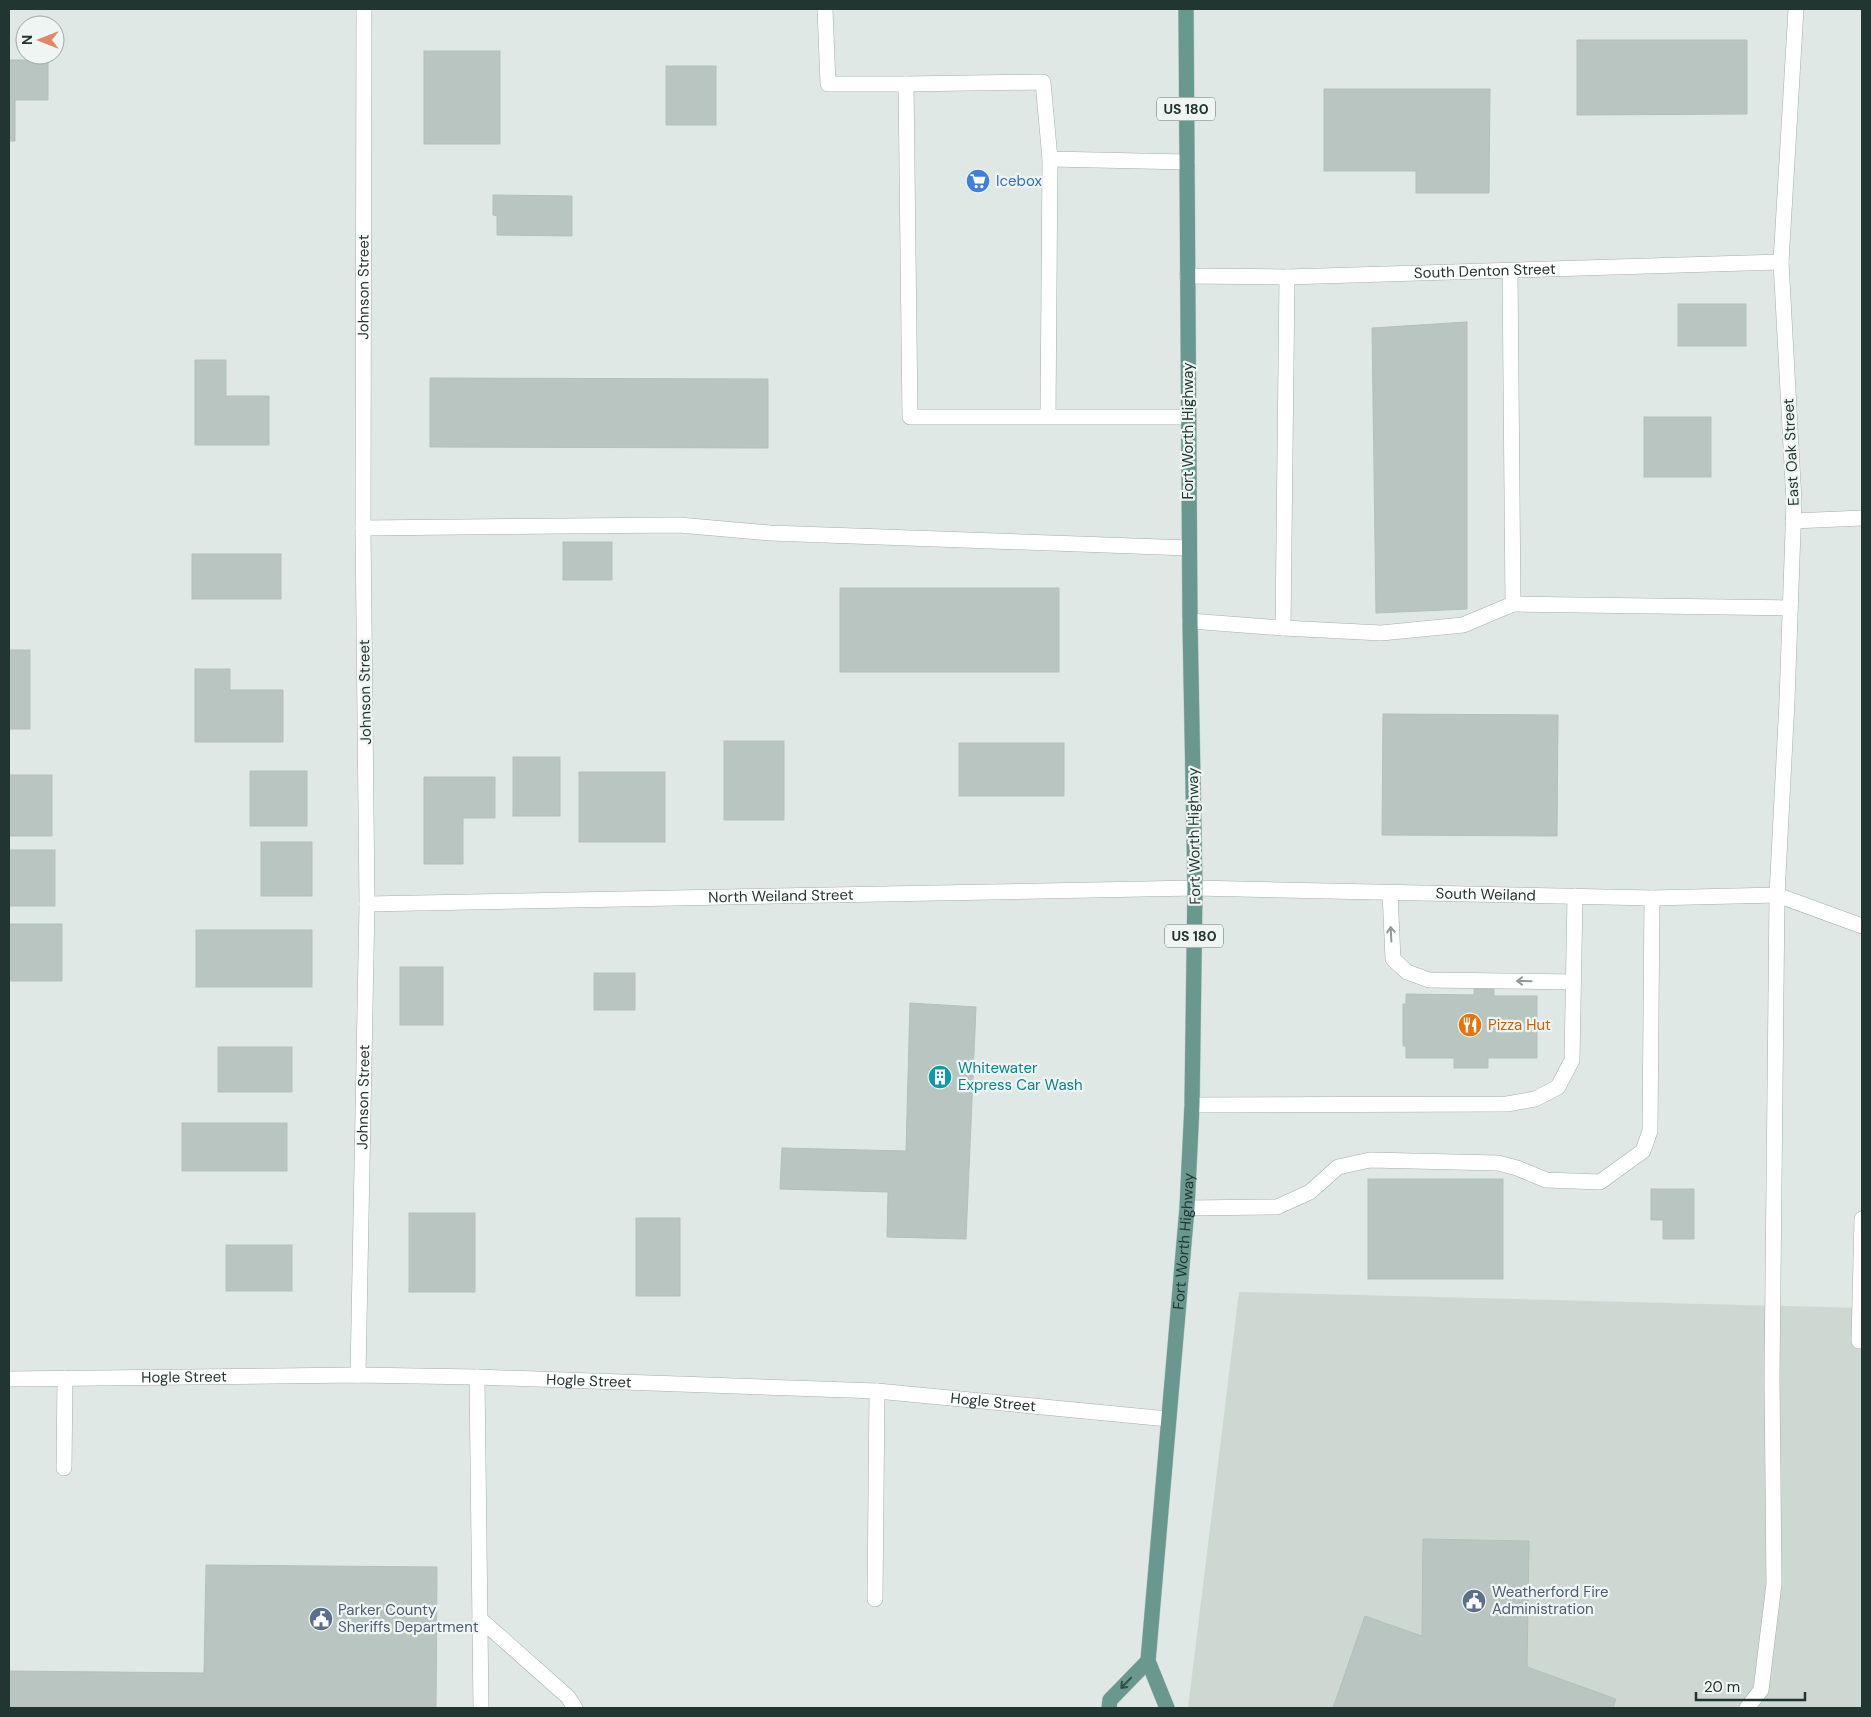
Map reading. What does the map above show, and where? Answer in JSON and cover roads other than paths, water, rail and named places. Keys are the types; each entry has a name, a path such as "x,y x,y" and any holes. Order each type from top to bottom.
{"main road":[{"name":"Fort Worth Highway","path":"1167,1708 1148,1661 1187,1208 1192,1105 1195,888 1189,548 1186,9"},
{"path":"1108,1705 1148,1661"}],"street":[{"name":"Johnson Street","path":"358,1375 367,904 363,528 364,9"},
{"path":"825,9 828,84 1043,82 1050,159 1048,416"},
{"name":"East Oak Street","path":"1747,1708 1761,1690 1774,1584 1772,1367 1777,895 1787,702 1794,502 1781,262 1796,9"},
{"path":"906,84 910,417 1188,416"},
{"path":"1050,159 1187,162"},
{"name":"South Denton Street","path":"1187,276 1287,277 1781,262"},
{"path":"1510,270 1513,604"},
{"path":"1283,628 1287,277"},
{"path":"1793,521 1862,518"},
{"path":"363,528 678,525 770,533 1189,548"},
{"path":"1190,621 1381,633 1463,625 1513,604 1790,608"},
{"name":"North Weiland Street","path":"367,904 1195,888"},
{"name":"South Weiland","path":"1195,888 1652,898 1777,895"},
{"path":"1390,893 1394,959 1407,972 1429,980 1573,982"},
{"path":"1777,895 1862,926"},
{"path":"1192,1105 1507,1104 1535,1098 1558,1087 1572,1060 1575,896"},
{"path":"1187,1208 1277,1207 1310,1192 1338,1167 1370,1160 1498,1163 1546,1180 1600,1182 1643,1151 1650,1131 1652,898"},
{"path":"1859,1341 1862,1219"},
{"name":"Hogle Street","path":"9,1379 358,1375 477,1377 877,1391 1168,1419"},
{"path":"477,1377 481,1708"},
{"path":"64,1468 65,1378"},
{"path":"875,1599 877,1391"},
{"path":"480,1619 568,1697 575,1708"}],"place":[{"name":"Icebox","path":"978,181"},
{"name":"Pizza Hut","path":"1470,1025"},
{"name":"Whitewater Express Car Wash","path":"940,1077"},
{"name":"Weatherford Fire Administration","path":"1474,1601"},
{"name":"Parker County Sheriffs Department","path":"321,1619"}]}
